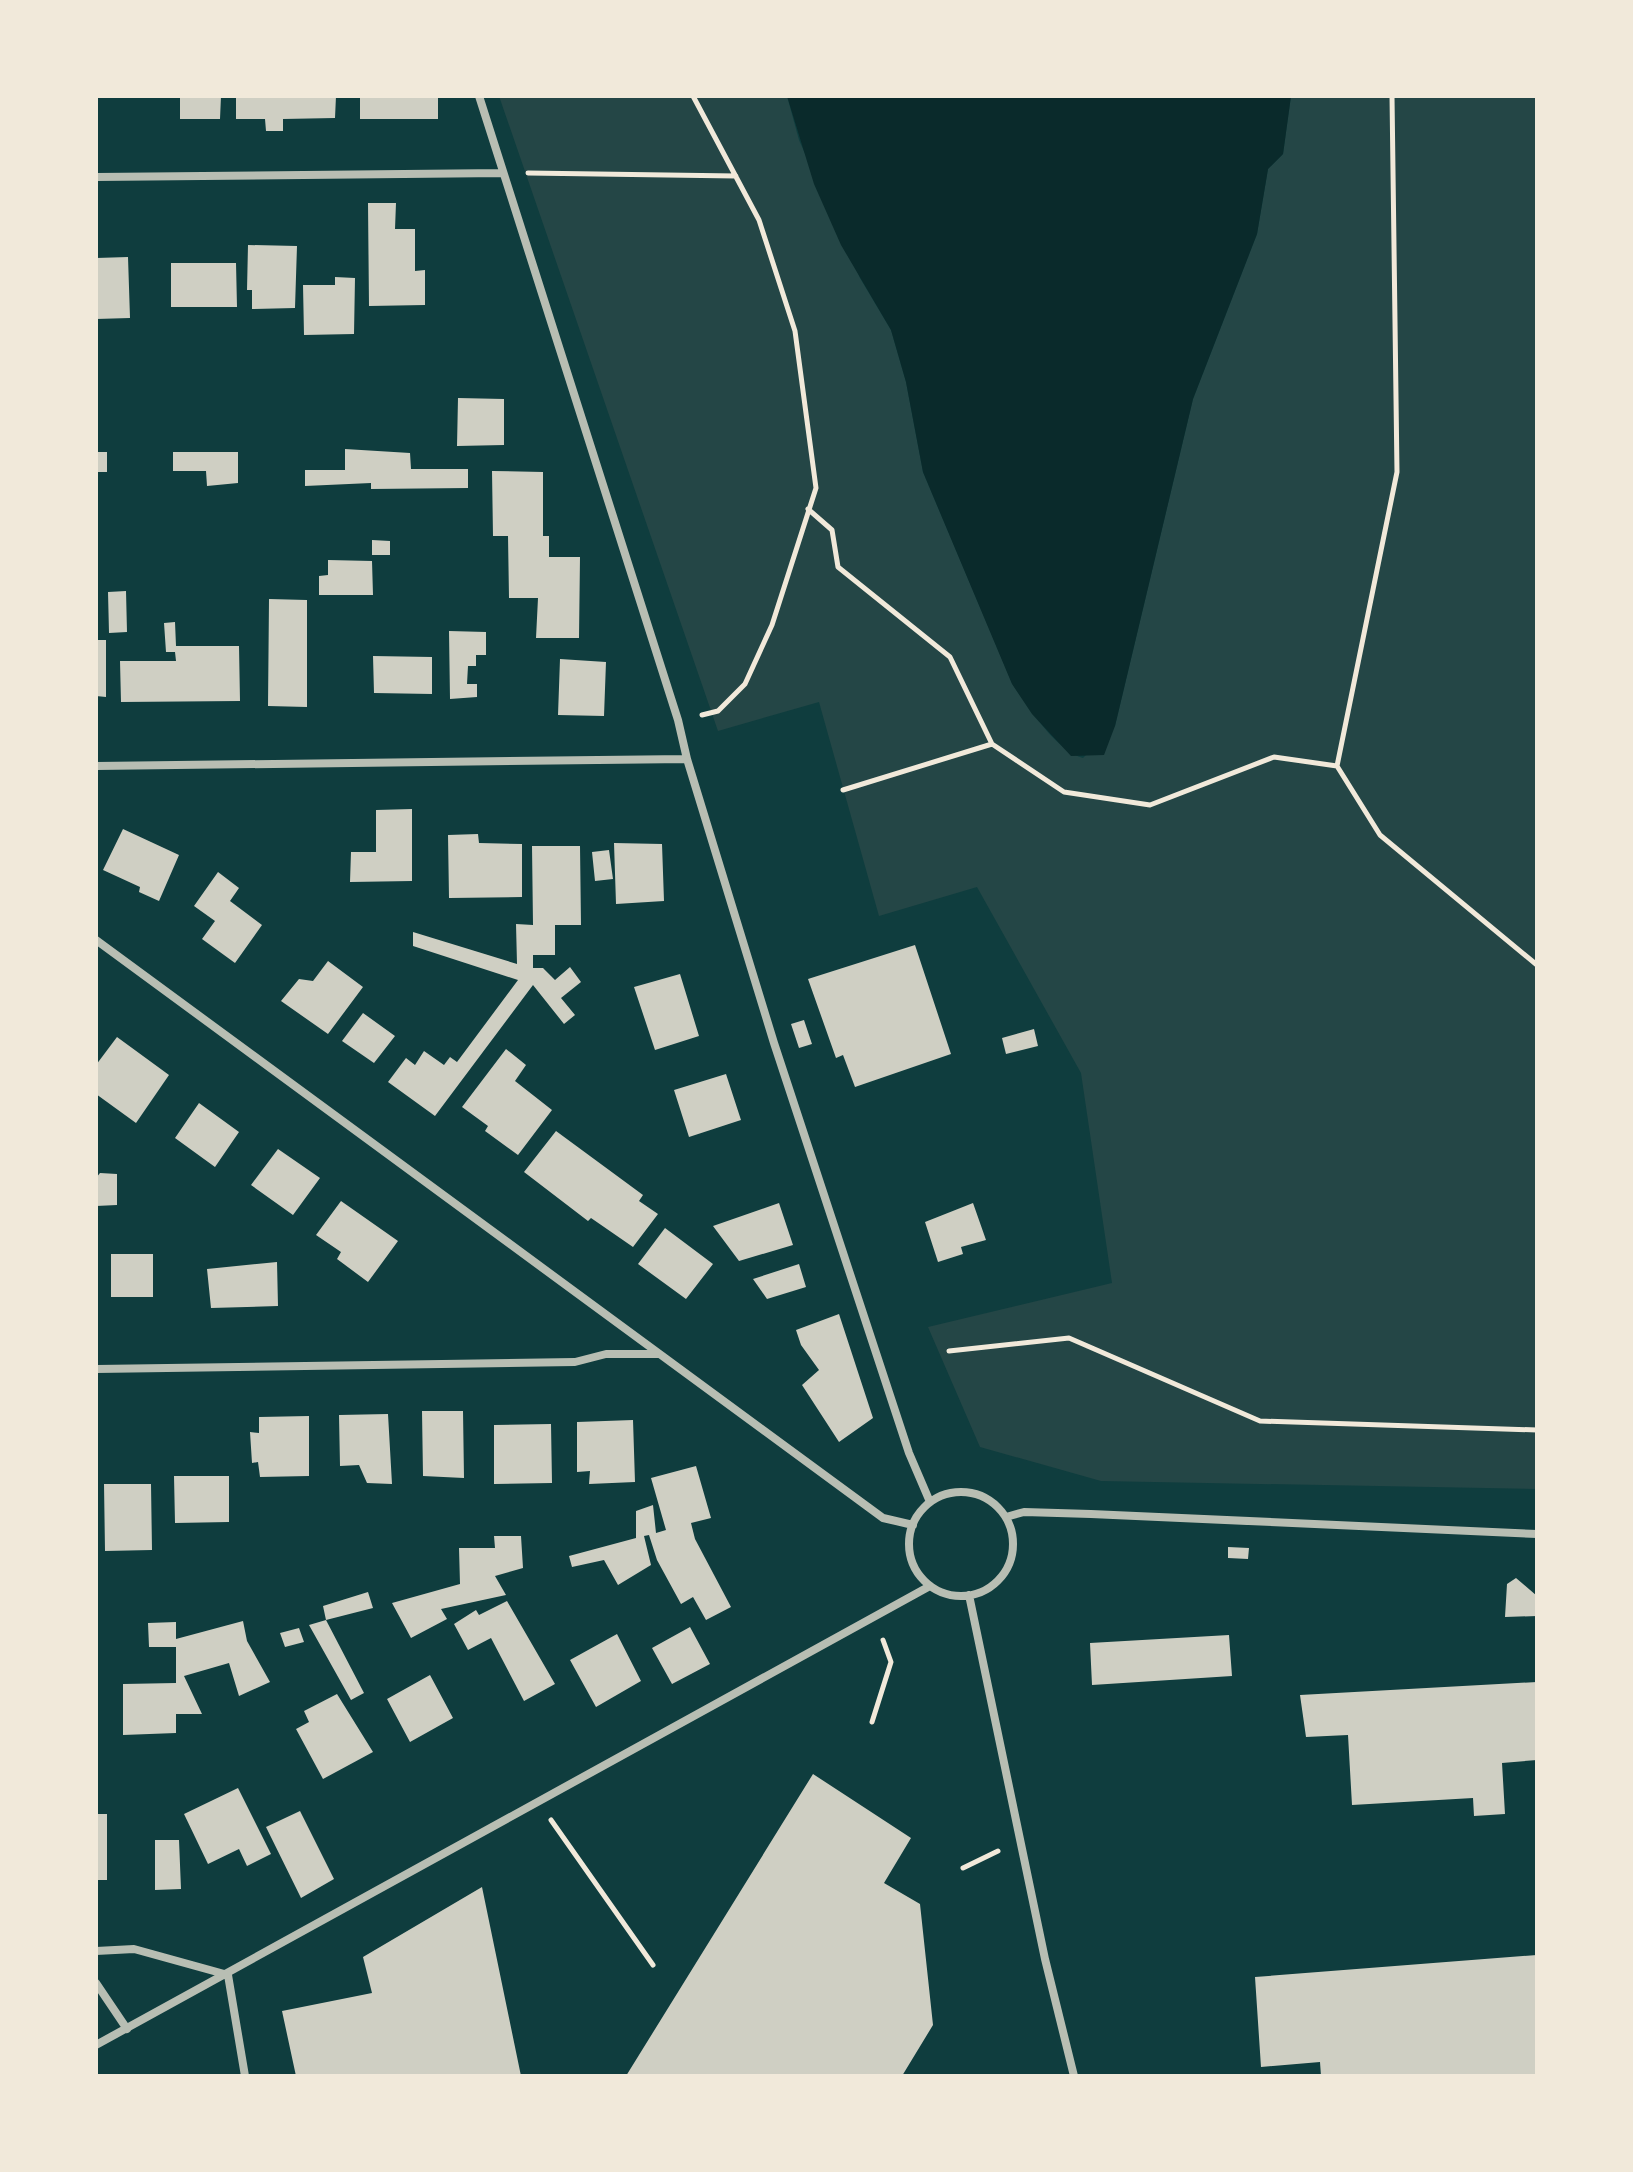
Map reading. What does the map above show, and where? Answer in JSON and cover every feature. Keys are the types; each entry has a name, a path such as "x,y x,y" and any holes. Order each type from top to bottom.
{"street":[{"path":"479,96 678,720 687,759 774,1043 909,1453 930,1502"},
{"path":"96,177 503,173"},
{"path":"96,766 687,759"},
{"path":"96,940 883,1518 913,1525"},
{"path":"96,1369 575,1362 606,1354 658,1354"},
{"path":"966,1492 995,1505 1006,1517 1013,1550 1008,1566 992,1585 969,1595 942,1592 930,1586 911,1558 913,1525 930,1502 949,1493 966,1492"},
{"path":"1006,1517 1024,1512 1091,1514 1537,1534"},
{"path":"96,2045 930,1586"},
{"path":"969,1595 1020,1840 1074,2076"},
{"path":"96,1951 134,1949 228,1975"},
{"path":"228,1975 245,2076"},
{"path":"96,1983 127,2029"}],"path":[{"path":"678,720 718,711 745,684 772,625 816,488 795,331 759,220 693,96"},
{"path":"1392,96 1397,472 1337,766 1380,835 1483,924 1537,965"},
{"path":"503,173 736,176"},
{"path":"808,509 832,530 838,567 874,592 950,657 992,744 1064,792 1150,805 1274,757 1337,766"},
{"path":"843,790 992,744"},
{"path":"949,1351 1069,1338 1260,1421 1537,1430"},
{"path":"872,1722 891,1662 875,1616"},
{"path":"539,1803 653,1965"},
{"path":"963,1868 1020,1840"}],"shaded area":[{"path":"499,96 787,96 799,140 860,278 891,330 906,382 923,472 1012,683 1053,738 1083,758 1115,726 1193,399 1257,234 1268,169 1283,154 1291,96 1537,96 1537,1489 1101,1481 980,1447 928,1327 1112,1283 1081,1073 977,887 879,916 819,702 718,731"},
{"path":"787,96 1291,96 1283,154 1268,169 1257,234 1193,399 1115,726 1104,755 1071,756 1032,714 1012,684 923,472 906,382 891,330 841,245 814,184"}],"building":[{"path":"180,96 221,96 220,119 180,119"},
{"path":"236,96 336,96 335,118 283,119 283,131 266,131 265,119 236,119"},
{"path":"360,96 438,96 438,119 360,119"},
{"path":"368,203 396,203 395,229 415,229 415,271 425,270 425,305 369,306"},
{"path":"248,245 297,246 295,308 252,309 252,290 247,290"},
{"path":"128,257 130,318 96,319 96,258"},
{"path":"171,263 236,263 237,307 171,307"},
{"path":"335,277 355,278 354,334 304,335 303,285 335,285"},
{"path":"458,398 504,399 504,445 457,446"},
{"path":"345,449 410,453 411,469 468,469 468,488 371,489 371,483 305,486 305,470 345,470"},
{"path":"96,452 107,452 107,472 96,472"},
{"path":"173,452 238,452 238,483 207,486 206,471 173,471"},
{"path":"492,471 543,472 543,536 549,536 549,557 580,557 579,638 536,638 538,598 509,598 508,536 493,536"},
{"path":"372,540 390,541 390,555 372,555"},
{"path":"328,560 372,561 373,595 319,595 319,576 328,575"},
{"path":"126,591 127,632 109,633 108,592"},
{"path":"269,599 307,600 307,707 268,706"},
{"path":"175,622 176,646 239,646 240,701 121,702 120,661 176,661 175,652 166,652 164,623"},
{"path":"449,631 486,632 486,655 476,655 476,666 468,666 467,684 477,684 477,697 450,699"},
{"path":"96,640 106,640 106,697 96,696"},
{"path":"373,656 432,657 432,694 374,693"},
{"path":"560,659 606,662 604,716 558,715"},
{"path":"412,809 412,881 350,882 351,852 376,852 376,810"},
{"path":"123,829 179,855 159,901 139,892 140,887 103,870"},
{"path":"478,834 479,843 522,844 522,897 449,898 448,835"},
{"path":"614,843 662,844 664,901 616,904"},
{"path":"532,846 580,846 581,925 555,925 555,955 533,955 533,968 543,968 555,980 570,967 581,982 561,998 575,1015 564,1024 533,985 435,1116 388,1082 406,1058 415,1065 424,1051 444,1065 450,1057 457,1062 518,980 413,946 413,932 517,964 516,924 533,925"},
{"path":"609,850 613,879 595,881 592,852"},
{"path":"218,872 239,888 230,901 262,925 235,963 202,939 215,921 194,906"},
{"path":"915,945 951,1054 855,1087 843,1055 836,1058 808,979"},
{"path":"328,961 363,987 328,1034 281,1001 299,979 313,981"},
{"path":"680,974 699,1036 655,1050 634,987"},
{"path":"363,1013 395,1036 374,1063 342,1041"},
{"path":"804,1020 812,1044 799,1048 791,1024"},
{"path":"1034,1029 1038,1046 1006,1054 1002,1038"},
{"path":"117,1037 169,1075 136,1123 96,1094 96,1065"},
{"path":"506,1049 526,1065 515,1081 552,1110 518,1155 485,1131 488,1126 462,1107"},
{"path":"726,1074 741,1120 689,1137 674,1090"},
{"path":"199,1103 239,1132 215,1167 175,1138"},
{"path":"556,1131 643,1195 639,1201 658,1214 633,1247 591,1218 588,1221 524,1172"},
{"path":"278,1149 320,1178 293,1215 251,1185"},
{"path":"100,1173 117,1174 117,1205 96,1206 96,1178"},
{"path":"341,1201 398,1241 368,1282 337,1259 341,1252 316,1235"},
{"path":"779,1203 793,1245 739,1261 713,1226"},
{"path":"973,1203 986,1240 961,1247 963,1254 938,1262 925,1222"},
{"path":"665,1228 713,1264 686,1299 638,1264"},
{"path":"111,1254 153,1254 153,1297 111,1297"},
{"path":"277,1262 278,1306 211,1308 207,1269"},
{"path":"799,1264 806,1287 767,1299 753,1279"},
{"path":"839,1314 873,1418 839,1442 802,1385 819,1370 801,1345 796,1330"},
{"path":"422,1411 463,1411 464,1478 423,1476"},
{"path":"388,1414 392,1484 367,1483 359,1465 340,1466 339,1415"},
{"path":"309,1416 309,1476 260,1477 258,1462 252,1463 250,1432 259,1433 259,1417"},
{"path":"633,1420 635,1482 589,1484 590,1471 577,1472 577,1422"},
{"path":"551,1424 552,1483 494,1484 494,1425"},
{"path":"696,1466 711,1518 691,1523 695,1539 731,1607 706,1620 693,1597 681,1604 657,1560 649,1535 644,1536 651,1565 618,1585 604,1560 572,1567 569,1556 636,1538 636,1511 653,1505 656,1533 666,1530 651,1478"},
{"path":"174,1476 229,1476 229,1522 175,1523"},
{"path":"104,1484 151,1484 152,1550 105,1551"},
{"path":"494,1536 521,1536 523,1568 495,1576 506,1595 441,1609 447,1619 411,1638 392,1603 460,1584 459,1548 495,1548"},
{"path":"1228,1547 1249,1548 1248,1559 1228,1558"},
{"path":"1516,1578 1537,1596 1537,1616 1505,1617 1507,1584"},
{"path":"368,1592 373,1608 326,1620 323,1606"},
{"path":"507,1601 555,1684 524,1701 491,1638 468,1650 454,1624 476,1610 479,1615"},
{"path":"326,1620 364,1693 351,1700 309,1625"},
{"path":"243,1621 247,1641 270,1682 239,1696 229,1663 184,1676 202,1714 176,1714 176,1733 123,1735 123,1684 176,1683 176,1647 149,1647 148,1623 176,1622 176,1639"},
{"path":"690,1627 710,1664 672,1684 652,1648"},
{"path":"299,1628 304,1642 285,1647 280,1633"},
{"path":"617,1634 641,1681 596,1707 570,1660"},
{"path":"1229,1635 1232,1676 1092,1685 1090,1643"},
{"path":"430,1675 453,1718 410,1742 387,1699"},
{"path":"1537,1682 1537,1760 1502,1763 1505,1814 1474,1816 1473,1798 1352,1805 1348,1735 1306,1737 1300,1695"},
{"path":"337,1694 373,1752 323,1779 296,1729 309,1722 304,1711"},
{"path":"813,1774 911,1838 884,1883 920,1904 933,2025 902,2076 626,2076"},
{"path":"238,1788 271,1854 247,1866 239,1849 208,1864 184,1814"},
{"path":"300,1811 334,1879 301,1898 266,1827"},
{"path":"96,1814 107,1814 107,1880 96,1880"},
{"path":"155,1840 179,1840 181,1889 155,1890"},
{"path":"482,1887 521,2076 296,2076 282,2011 372,1993 363,1957"},
{"path":"1537,1955 1537,2076 1321,2076 1320,2062 1261,2067 1255,1977"}]}
